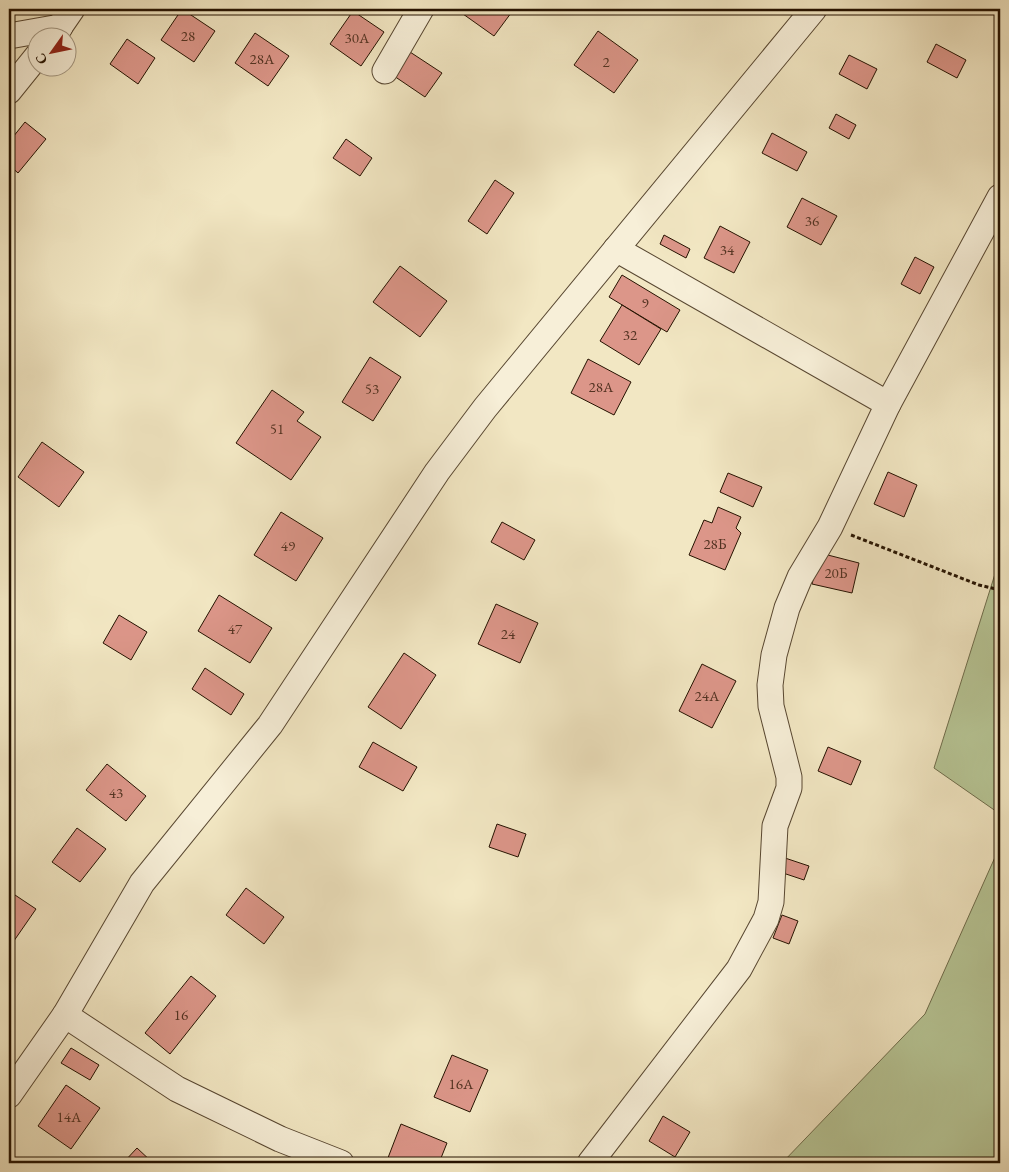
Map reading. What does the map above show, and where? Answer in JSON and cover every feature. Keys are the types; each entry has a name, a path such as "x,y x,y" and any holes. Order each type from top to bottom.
{"street":[{"path":"385,71 421,9"},
{"path":"9,1095 65,1015 142,883 270,725 438,472 485,408 814,9"},
{"path":"9,36 61,24"},
{"path":"9,91 28,67"},
{"path":"590,1163 739,969 766,919 771,902 775,826 788,788 789,777 771,706 770,685 773,662 787,608 800,578 830,527 888,404 1000,197"},
{"path":"616,249 888,404"},
{"path":"65,1015 176,1089 280,1139 341,1163"}],"path":[{"path":"830,527 979,585 1000,590"}],"green space":[{"path":"1000,558 1000,814 934,768"},
{"path":"1000,846 1000,1163 782,1163 925,1014"}],"building":[{"path":"182,9 215,31 194,62 161,40"},
{"path":"456,9 514,9 494,36"},
{"path":"353,11 384,32 361,66 330,44"},
{"path":"598,31 638,60 614,93 574,65"},
{"path":"255,33 289,56 268,86 235,63"},
{"path":"127,39 155,58 138,84 110,64"},
{"path":"936,44 966,60 957,78 927,62"},
{"path":"410,52 442,73 425,97 394,76"},
{"path":"849,55 877,69 867,89 839,74"},
{"path":"836,114 856,125 849,139 829,128"},
{"path":"25,122 46,139 18,173 9,165 9,142"},
{"path":"772,133 807,152 797,171 762,153"},
{"path":"346,139 372,158 360,176 333,158"},
{"path":"495,180 514,193 487,234 468,221"},
{"path":"802,198 837,216 821,245 787,227"},
{"path":"720,226 750,242 734,273 704,258"},
{"path":"664,235 690,249 686,258 660,244"},
{"path":"915,257 934,267 920,294 901,284"},
{"path":"400,266 447,301 420,337 373,302"},
{"path":"622,275 680,310 667,332 609,297"},
{"path":"622,305 661,329 639,365 600,341"},
{"path":"370,357 401,377 373,421 342,402"},
{"path":"588,359 631,382 614,415 571,393"},
{"path":"272,390 304,412 297,421 321,437 291,480 236,443"},
{"path":"42,442 84,472 59,507 18,477"},
{"path":"888,472 917,485 904,517 874,504"},
{"path":"728,473 762,487 753,507 720,492"},
{"path":"718,507 741,517 736,528 741,533 725,570 689,555 704,520 712,523"},
{"path":"281,512 323,538 296,581 254,555"},
{"path":"502,522 535,540 524,560 491,542"},
{"path":"820,553 859,563 852,593 812,584"},
{"path":"219,595 272,628 250,663 198,631"},
{"path":"496,604 538,623 520,663 478,644"},
{"path":"119,615 147,632 131,660 103,643"},
{"path":"404,653 436,675 401,729 368,707"},
{"path":"702,664 736,681 712,728 679,711"},
{"path":"205,668 244,694 231,715 192,689"},
{"path":"373,742 417,767 403,791 359,767"},
{"path":"828,747 861,761 851,785 818,771"},
{"path":"107,764 146,796 126,821 86,790"},
{"path":"497,824 526,834 518,857 489,847"},
{"path":"77,828 106,849 80,882 52,862"},
{"path":"785,858 809,866 804,880 780,872"},
{"path":"246,888 284,917 264,944 226,915"},
{"path":"12,893 36,909 9,948 9,898"},
{"path":"782,915 798,921 789,944 773,938"},
{"path":"191,976 216,996 170,1054 145,1033"},
{"path":"71,1048 99,1065 90,1080 61,1063"},
{"path":"452,1055 488,1070 470,1112 434,1097"},
{"path":"66,1085 100,1108 71,1149 38,1126"},
{"path":"663,1116 690,1132 675,1157 649,1141"},
{"path":"401,1124 447,1143 439,1163 386,1163"},
{"path":"137,1148 153,1163 123,1163"}]}
